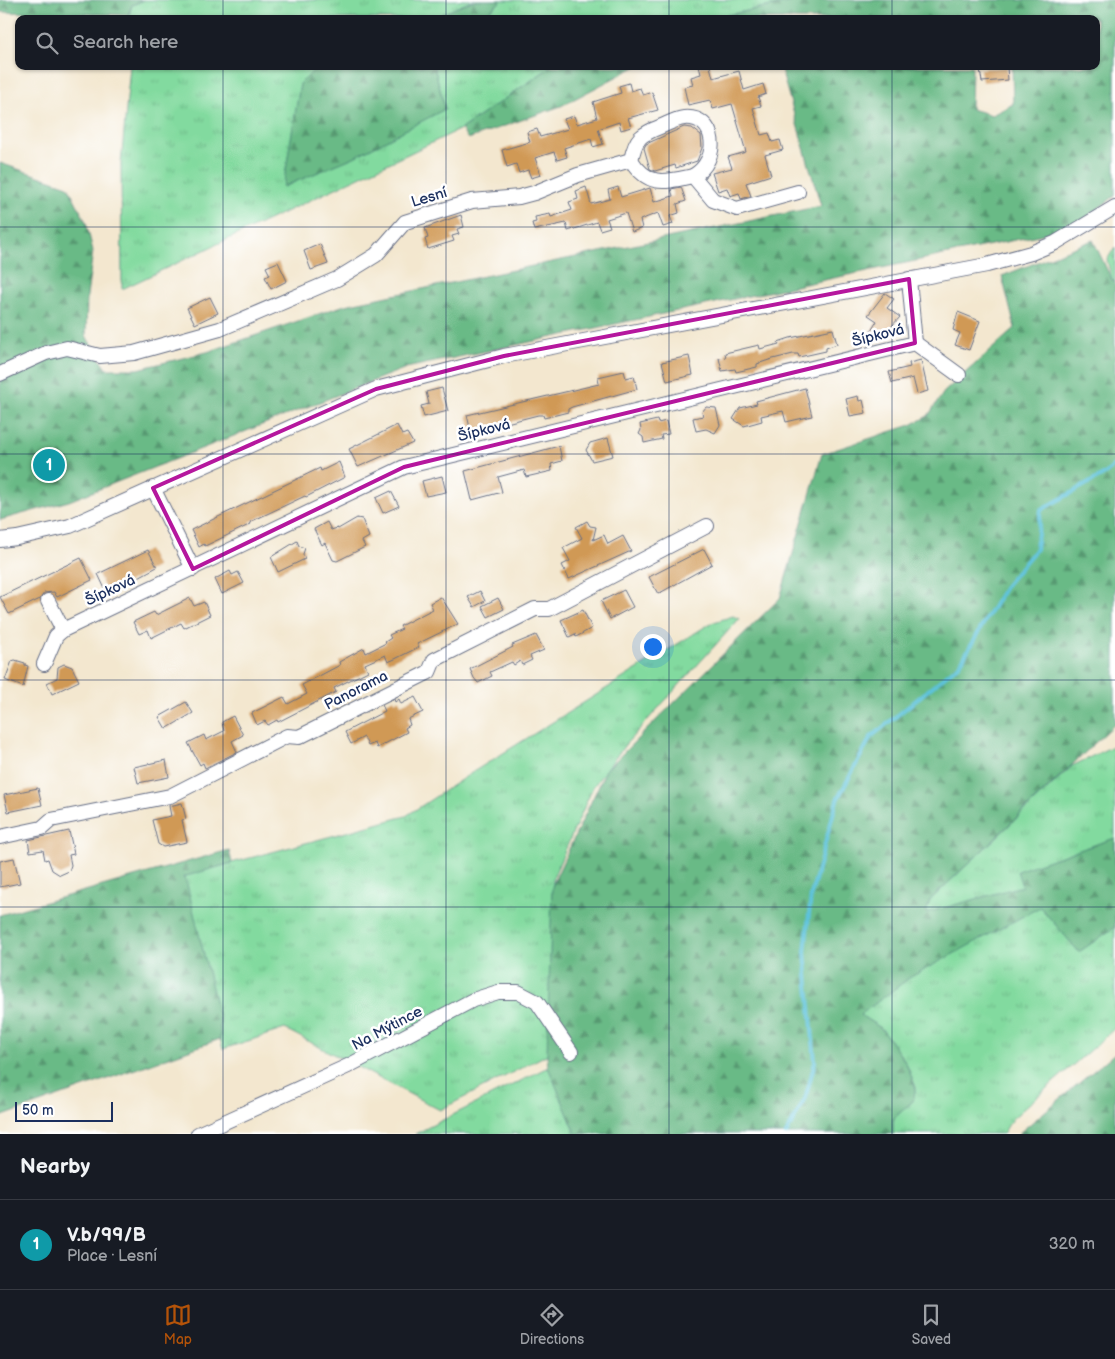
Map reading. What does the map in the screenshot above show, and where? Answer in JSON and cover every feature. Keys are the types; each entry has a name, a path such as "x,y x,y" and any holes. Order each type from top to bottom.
{"street":[{"path":"685,118 692,119 708,129 712,140 712,152 706,165 693,176 670,181 654,181 638,172 630,160 637,139 676,120 685,118"},
{"name":"Lesní","path":"0,374 46,353 67,348 100,356 134,354 220,329 337,280 376,255 405,222 472,201 534,193 578,175 630,160"},
{"path":"693,176 713,200 737,209 798,192"},
{"path":"0,540 70,526 376,388 504,356 744,312 909,279 987,266 1031,253 1055,243 1115,207"},
{"name":"Šípková","path":"63,630 404,466 915,343 909,279"},
{"path":"915,343 959,375"},
{"path":"153,488 193,569"},
{"name":"Panorama","path":"0,837 42,828 51,820 170,796 287,736 299,737 429,672 434,660 535,609 549,609 708,526"},
{"path":"44,664 56,636 63,630 48,601"},
{"name":"Na Mýtince","path":"198,1134 348,1066 473,1000 498,992 518,992 537,1002 571,1052"}],"highlighted area":[{"path":"909,279 915,343 404,467 193,569 153,488 376,389 504,356"}],"green space":[{"path":"0,0 144,0 132,5 128,15 0,12"},
{"path":"144,0 474,0 440,15 129,15 132,5"},
{"path":"474,0 502,0 485,15 440,15"},
{"path":"502,0 801,0 728,15 485,15"},
{"path":"801,0 1115,0 1115,196 1072,228 406,368 69,501 0,520 0,163 68,186 86,222 93,251 87,296 86,336 106,369 138,369 207,352 345,305 821,206 781,70 972,70 971,109 992,115 1013,104 1012,70 1100,70 1100,15 728,15"},
{"path":"130,70 315,70 313,71 292,139 284,187 445,109 435,70 546,70 461,129 122,289 121,164"},
{"path":"435,70 445,109 354,157 283,187 300,84 313,71"},
{"path":"546,70 629,70 561,106 468,139 461,129"},
{"path":"1093,240 1112,280 1115,281 1115,724 930,900 926,913 1022,886 1017,871 1115,838 1115,927 1079,952 1040,907 909,978 860,1015 881,1028 906,1063 916,1088 913,1101 893,1119 893,1134 576,1134 548,1067 552,887 606,770 780,598 822,454 911,425 928,416 944,392 1015,328 1002,276"},
{"path":"1115,247 1115,280 1112,280 1107,260"},
{"path":"733,616 739,619 625,745 593,787 553,878 548,1054 440,1110 285,1029 223,1049 220,1039 220,1021 183,876 406,816 711,623"},
{"path":"1115,745 1115,1028 1012,1119 1003,1134 893,1134 893,1119 913,1101 916,1088 906,1063 881,1028 859,1015 925,914 930,900 1072,766"},
{"path":"229,850 232,863 183,877 187,884 220,1021 220,1039 0,1117 0,915"},
{"path":"1115,1053 1115,1134 1018,1134"},
{"path":"550,1066 576,1134 415,1134"}],"building":[{"path":"700,70 711,70 713,78 739,71 744,90 763,84 766,94 758,97 761,106 753,108 761,135 769,133 772,142 780,140 783,150 765,155 771,175 746,183 751,196 741,199 739,193 730,196 727,188 718,191 712,173 732,168 728,157 746,152 732,104 713,109 710,100 688,105 684,87 693,85 691,77 701,74"},
{"path":"980,70 1007,70 1008,80 982,82"},
{"path":"629,83 631,91 640,88 643,95 652,92 658,110 628,118 631,127 621,130 619,122 598,129 603,144 593,147 591,139 564,148 567,157 557,160 554,152 535,158 541,175 531,178 528,170 519,173 516,164 507,167 502,150 530,142 527,132 537,129 540,137 568,129 564,119 574,116 577,124 597,118 593,102 621,93 619,86"},
{"path":"684,127 692,128 701,135 702,148 697,161 676,168 675,165 655,171 650,169 644,148 646,144"},
{"path":"586,187 591,204 610,199 608,190 618,187 621,197 650,188 654,202 673,196 671,189 681,187 686,201 677,204 679,213 670,216 673,224 663,227 658,213 640,220 642,228 632,232 626,213 607,219 610,227 600,230 597,222 568,231 566,223 534,230 532,223 536,222 535,217 550,214 551,217 572,210 569,202 578,199 576,191"},
{"path":"461,215 464,227 457,229 459,234 452,236 454,241 428,249 425,239 428,238 425,228"},
{"path":"320,244 328,264 311,270 304,251"},
{"path":"278,262 287,281 271,289 265,277 270,275 266,267"},
{"path":"885,293 894,299 887,308 900,317 881,338 871,331 877,321 868,315"},
{"path":"210,297 218,313 195,324 187,308"},
{"path":"958,312 980,321 969,350 955,345 960,333 953,330"},
{"path":"833,329 837,344 826,348 826,351 799,357 798,354 793,354 757,364 757,367 736,372 735,369 722,371 719,358 726,357 725,353 759,345 760,349 779,344 778,342 790,338"},
{"path":"689,356 693,375 667,381 662,362"},
{"path":"921,360 928,391 917,394 913,378 892,383 889,372 910,367 909,363"},
{"path":"624,371 626,378 634,376 637,389 572,407 568,409 568,412 544,418 543,415 538,415 471,432 467,415 599,384 598,377"},
{"path":"442,388 448,411 424,417 421,406 429,404 426,392"},
{"path":"805,388 812,416 786,422 783,411 761,416 762,421 744,426 733,419 740,408 757,404 756,401"},
{"path":"858,396 859,401 863,400 866,413 850,416 846,399"},
{"path":"706,407 716,408 720,425 715,433 706,429 696,431 693,418 703,416 702,412"},
{"path":"657,420 658,423 666,421 669,434 661,435 662,439 644,443 643,437 639,434 641,430 640,424"},
{"path":"397,425 402,435 407,433 413,443 358,467 349,449"},
{"path":"608,438 613,456 592,461 586,450 590,443"},
{"path":"559,446 562,461 551,464 552,471 526,477 524,470 498,477 502,492 472,500 465,471"},
{"path":"339,462 345,477 250,522 251,524 205,546 204,544 199,547 191,530 320,468 321,471"},
{"path":"442,476 446,492 426,496 422,481"},
{"path":"391,491 399,506 383,513 376,498"},
{"path":"357,518 362,519 369,537 362,541 365,547 337,561 333,560 325,543 322,545 314,529 327,522 331,530 338,529"},
{"path":"587,521 590,526 596,527 593,540 604,535 608,544 623,536 631,551 569,579 562,565 570,561 563,548 582,538 576,527"},
{"path":"297,541 299,546 305,548 303,554 305,559 278,572 271,557"},
{"path":"704,549 712,564 658,594 649,577"},
{"path":"148,550 157,567 120,587 119,585 106,591 98,574"},
{"path":"81,558 92,580 57,597 54,592 44,593 40,599 9,614 0,597"},
{"path":"230,571 232,575 238,572 244,583 222,594 215,579"},
{"path":"624,590 633,607 610,619 601,601"},
{"path":"480,591 485,601 474,607 468,597"},
{"path":"441,597 458,624 417,644 419,647 395,659 388,662 385,655 365,664 368,671 334,688 336,692 278,722 277,720 268,725 265,721 257,725 252,713 284,697 288,704 307,694 302,685 340,665 339,662 364,648 366,653 386,643 391,638 389,635 402,629 400,626 433,609 430,603"},
{"path":"190,598 194,606 204,602 210,615 184,628 181,623 151,638 148,630 139,634 133,622 154,612 156,615"},
{"path":"498,598 504,609 488,617 482,606"},
{"path":"583,610 592,628 576,637 575,634 569,637 561,620"},
{"path":"536,635 544,650 530,656 532,660 522,665 520,661 514,665 512,662 490,672 492,676 478,683 474,678 470,669 513,647 512,645"},
{"path":"15,660 28,666 23,687 5,680 12,661"},
{"path":"64,664 72,667 79,681 52,694 47,683 57,678 58,667"},
{"path":"415,697 423,712 408,719 410,725 405,728 407,732 377,748 375,743 368,746 364,737 351,744 345,732 385,711 382,705 394,699 395,702 399,699 401,704"},
{"path":"186,702 193,713 166,729 159,717"},
{"path":"233,716 243,735 232,741 237,752 205,768 203,763 200,765 188,743 204,735 206,740 224,731 222,722"},
{"path":"166,760 169,777 138,783 134,767"},
{"path":"38,788 42,805 8,812 4,795"},
{"path":"182,803 186,819 182,820 187,842 163,847 158,844 152,820 171,816 169,806"},
{"path":"69,831 74,854 69,855 71,865 69,871 60,875 52,870 48,859 45,860 43,850 30,852 28,840"},
{"path":"14,858 20,883 0,887 0,861"}],"waterway":[{"path":"786,1134 805,1099 815,1062 805,952 811,895 837,800 871,737 960,664 1006,585 1036,549 1041,510 1105,474 1115,465"}],"place":[{"name":"V.b/99/B","path":"49,465"}]}
